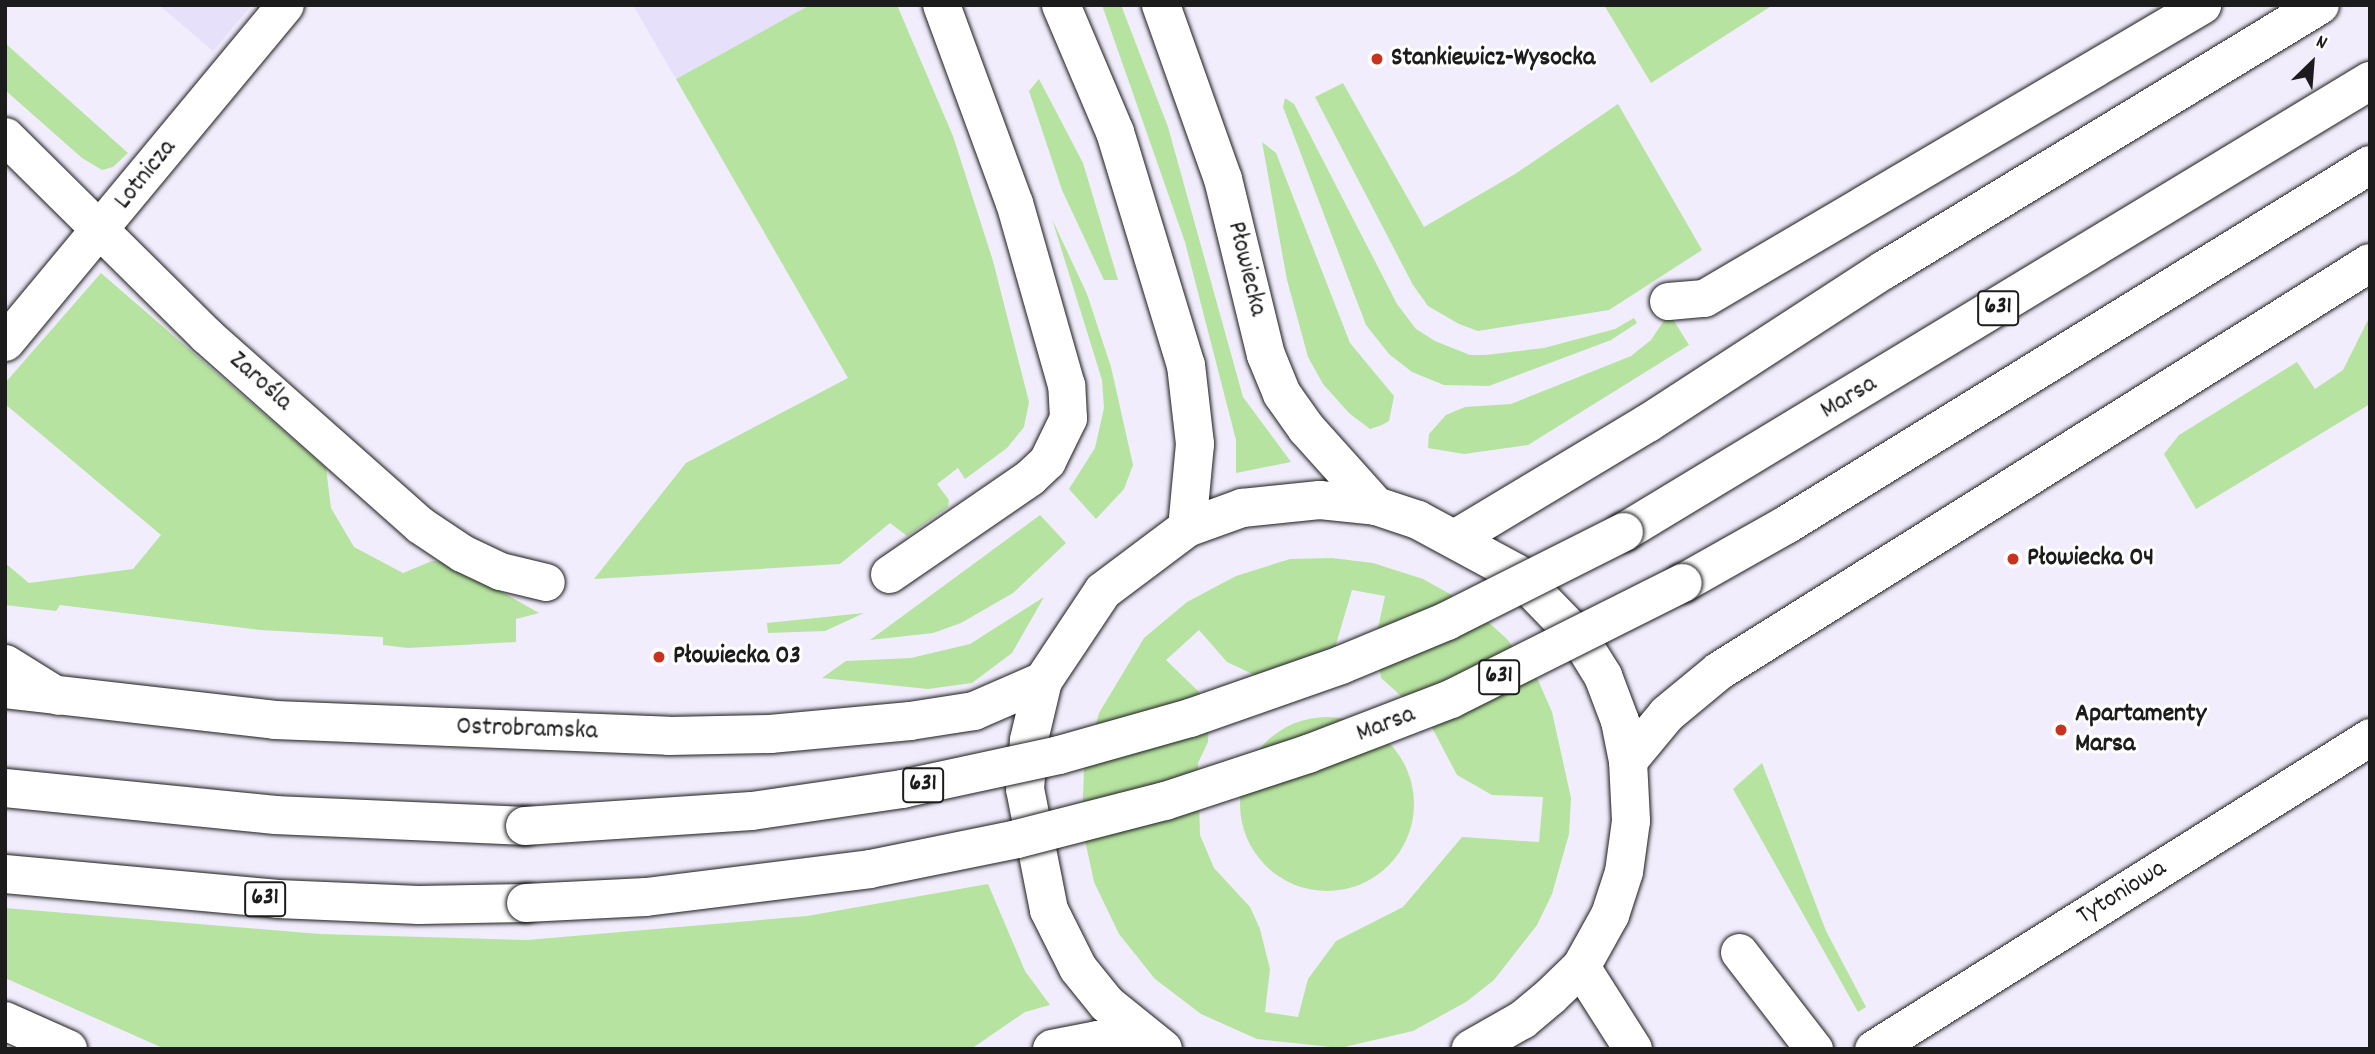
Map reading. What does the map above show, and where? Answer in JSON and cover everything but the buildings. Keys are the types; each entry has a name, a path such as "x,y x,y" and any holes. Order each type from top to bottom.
{"main road":[{"path":"1061,5 1115,132 1186,365 1195,444 1187,528"},
{"name":"Płowiecka","path":"1161,5 1223,179 1266,355 1282,394 1306,428 1376,506"},
{"path":"1458,537 1648,423 1884,270 2320,5"},
{"name":"Marsa","path":"5,788 276,816 525,826 740,812 902,789 1141,733 1309,677 1447,621 1624,532 2370,80"},
{"name":"Marsa","path":"5,874 265,899 419,905 526,903 720,889 944,855 1165,801 1307,754 1516,670 1712,568 2370,165"},
{"path":"1628,761 1667,714 1719,670 2370,263"},
{"path":"1157,1045 1107,1004 1078,968 1049,910 1025,789 1029,740 1043,681 1103,591 1187,528 1242,508 1280,501 1376,506 1458,537 1516,573 1580,639 1603,676 1628,761 1631,821 1623,872 1610,915 1580,967 1522,1020 1471,1049"},
{"name":"Ostrobramska","path":"5,689 275,720 669,736 770,734 911,721 974,710 1043,681"},
{"path":"1580,967 1633,1049"},
{"path":"5,1021 68,1049"},
{"path":"1052,1049 1098,1040 1157,1045"}],"street":[{"name":"Lotnicza","path":"5,342 100,231 285,5"},
{"path":"889,575 1030,477 1047,461 1068,418 1066,385 1014,203 941,5"},
{"path":"1668,301 1704,298 2202,5"},
{"name":"Zarośla","path":"5,136 206,335 420,525 462,553 500,571 546,582"},
{"path":"5,663 58,696"},
{"name":"Tytoniowa","path":"1873,1049 2370,737"},
{"path":"1739,952 1814,1049"}],"shaded area":[{"path":"159,5 252,5 213,51"},
{"path":"633,5 810,5 676,79"}],"green space":[{"path":"810,5 897,5 953,136 993,261 1029,402 1024,427 1007,448 965,479 958,468 937,484 949,500 948,507 907,536 890,523 840,564 594,579 686,463 848,378 676,79"},
{"path":"1102,5 1121,5 1168,127 1243,397 1291,462 1236,473 1236,440 1185,242"},
{"path":"1604,5 1773,5 1651,83"},
{"path":"5,43 128,153 113,167 102,170 82,158 5,90"},
{"path":"1039,79 1083,163 1118,280 1104,280 1062,190 1029,91"},
{"path":"1343,83 1424,227 1515,174 1618,104 1702,250 1609,310 1478,331 1459,324 1428,306 1413,285 1315,97"},
{"path":"1285,98 1294,104 1397,304 1416,329 1435,341 1470,355 1485,355 1544,348 1615,329 1634,318 1637,323 1611,340 1489,386 1444,385 1412,372 1389,354 1366,325 1283,107"},
{"path":"1262,142 1276,153 1350,343 1394,396 1389,421 1382,425 1370,429 1349,413 1323,384 1308,357 1287,280"},
{"path":"1052,219 1087,294 1111,367 1133,465 1124,489 1096,519 1069,489 1095,448 1104,408 1102,380"},
{"path":"101,273 326,468 331,508 354,547 403,573 432,561 449,562 539,613 516,619 516,642 408,648 383,645 383,637 261,630 60,605 56,611 5,605 5,563 29,583 133,569 161,535 5,404 5,383"},
{"path":"1669,313 1689,345 1528,445 1464,454 1428,448 1429,434 1446,415 1465,407 1511,404 1631,356 1651,340"},
{"path":"2370,316 2370,404 2196,509 2164,454 2179,435 2297,362 2315,389 2343,370"},
{"path":"1040,515 1066,543 1013,593 961,623 933,633 870,640"},
{"path":"1332,558 1373,563 1423,579 1468,604 1507,639 1538,680 1552,712 1571,798 1569,834 1552,894 1537,925 1494,980 1466,1002 1413,1031 1340,1048 1257,1039 1201,1014 1155,979 1119,934 1094,882 1082,826 1084,768 1099,713 1144,638 1187,602 1236,576 1290,559","holes":["1352,590 1385,596 1376,637 1381,678 1428,720 1457,775 1492,795 1543,797 1539,842 1462,837 1403,907 1336,941 1308,979 1298,1017 1265,1012 1270,969 1260,929 1250,907 1214,868 1200,835 1198,763 1208,742 1209,716 1199,692 1166,660 1199,630 1227,662 1261,678 1334,651"]},
{"path":"1044,597 1012,653 972,683 928,689 822,678 846,661 911,658 970,644"},
{"path":"864,613 825,631 768,633 767,623"},
{"path":"1327,717 1360,724 1389,742 1407,771 1414,804 1407,837 1389,866 1360,884 1327,891 1294,884 1265,866 1247,837 1240,804 1247,771 1265,742 1294,724"},
{"path":"1762,763 1826,931 1866,1007 1858,1012 1733,789"},
{"path":"988,884 1025,971 1050,1005 1025,1012 971,1049 165,1049 5,978 5,908 320,934 527,940 807,916"}],"place":[{"name":"Stankiewicz-Wysocka","path":"1377,59"},
{"name":"Płowiecka 04","path":"2013,559"},
{"name":"Płowiecka 03","path":"659,657"},
{"name":"Apartamenty Marsa","path":"2061,730"}]}
